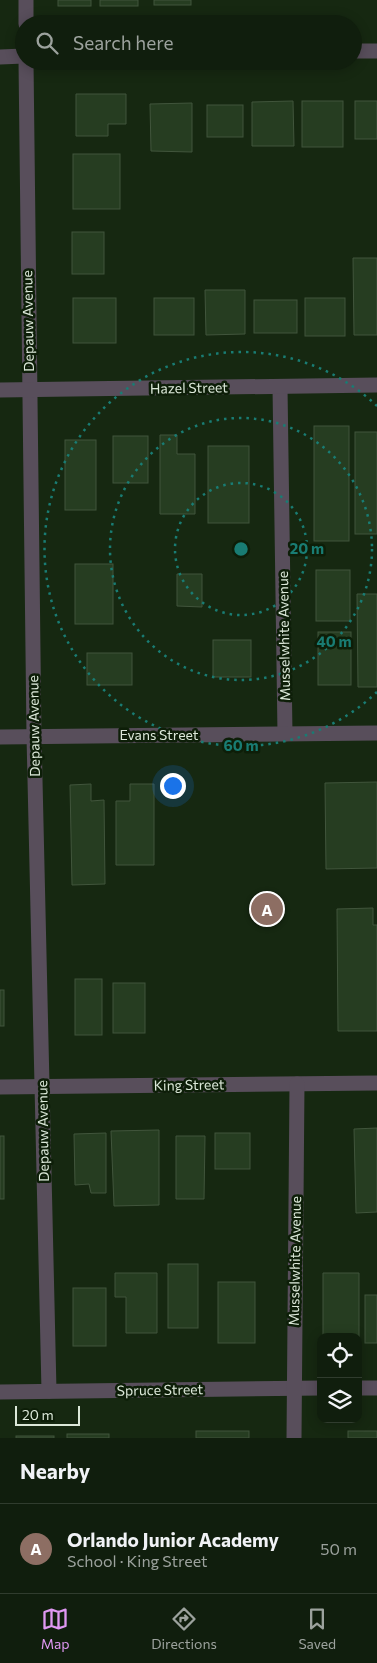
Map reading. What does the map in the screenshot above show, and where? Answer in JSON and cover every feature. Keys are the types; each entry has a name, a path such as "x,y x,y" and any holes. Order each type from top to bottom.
{"street":[{"path":"26,0 26,15"},
{"path":"362,51 377,51"},
{"path":"0,57 15,56"},
{"name":"Depauw Avenue","path":"26,70 34,736 48,1391"},
{"name":"Hazel Street","path":"0,390 377,385"},
{"name":"Musselwhite Avenue","path":"280,387 285,734"},
{"name":"Evans Street","path":"0,737 377,733"},
{"name":"King Street","path":"0,1087 377,1083"},
{"name":"Musselwhite Avenue","path":"294,1438 297,1084"},
{"name":"Spruce Street","path":"0,1392 317,1388"},
{"path":"362,1388 377,1388"}],"building":[{"path":"58,0 91,0 91,6 58,6"},
{"path":"100,0 138,0 138,6 100,6"},
{"path":"154,0 191,0 191,5 154,5"},
{"path":"76,94 126,94 126,124 108,124 108,136 76,136"},
{"path":"293,101 294,146 252,146 252,102"},
{"path":"302,101 343,101 343,147 302,147"},
{"path":"355,101 377,101 377,139 355,139"},
{"path":"192,103 192,152 151,151 150,104"},
{"path":"207,105 243,105 243,137 207,137"},
{"path":"73,154 120,154 120,209 73,209"},
{"path":"72,232 104,232 104,274 72,274"},
{"path":"353,258 377,258 377,335 354,335"},
{"path":"205,290 245,290 245,334 206,335"},
{"path":"73,298 116,298 116,343 73,343"},
{"path":"154,298 194,298 194,335 154,335"},
{"path":"305,298 345,298 345,336 305,336"},
{"path":"254,300 297,300 297,333 254,333"},
{"path":"314,426 349,426 349,541 314,541"},
{"path":"355,432 377,432 377,534 355,534"},
{"path":"160,435 177,435 177,454 195,454 195,514 160,514"},
{"path":"113,436 148,436 148,483 113,483"},
{"path":"65,440 96,440 96,510 65,510"},
{"path":"208,446 249,446 249,523 208,523"},
{"path":"75,564 113,564 113,624 75,624"},
{"path":"316,570 350,570 350,621 316,621"},
{"path":"177,574 202,574 202,607 177,606"},
{"path":"357,594 377,594 377,687 358,687"},
{"path":"318,632 351,632 351,685 318,685"},
{"path":"213,640 251,640 251,677 213,677"},
{"path":"87,653 132,653 132,685 87,685"},
{"path":"377,782 377,868 326,869 325,783"},
{"path":"91,784 91,801 104,800 105,884 72,885 70,785"},
{"path":"130,784 154,784 154,865 116,865 116,801 130,801"},
{"path":"373,908 373,925 377,925 377,1031 338,1031 337,909"},
{"path":"75,979 102,979 102,1035 75,1035"},
{"path":"113,983 145,983 145,1033 113,1033"},
{"path":"0,990 4,990 4,1026 0,1026"},
{"path":"377,1128 377,1212 356,1213 354,1129"},
{"path":"159,1130 159,1205 114,1206 111,1131"},
{"path":"106,1133 106,1193 91,1193 89,1184 75,1185 74,1134"},
{"path":"215,1133 250,1133 250,1169 215,1169"},
{"path":"0,1136 4,1136 4,1199 0,1199"},
{"path":"176,1136 205,1136 204,1199 176,1199"},
{"path":"168,1264 198,1264 198,1328 168,1328"},
{"path":"115,1273 157,1273 157,1333 126,1333 126,1297 115,1297"},
{"path":"323,1273 359,1273 359,1333 323,1333"},
{"path":"218,1282 255,1282 255,1343 218,1343"},
{"path":"73,1288 106,1288 106,1346 73,1346"},
{"path":"365,1295 377,1295 377,1343 365,1343"},
{"path":"196,1431 249,1431 249,1438 196,1438"},
{"path":"348,1431 377,1431 377,1438 348,1438"},
{"path":"67,1434 109,1434 109,1438 67,1438"},
{"path":"16,1436 54,1436 54,1438 16,1438"}],"place":[{"name":"Orlando Junior Academy","path":"267,909"}]}
